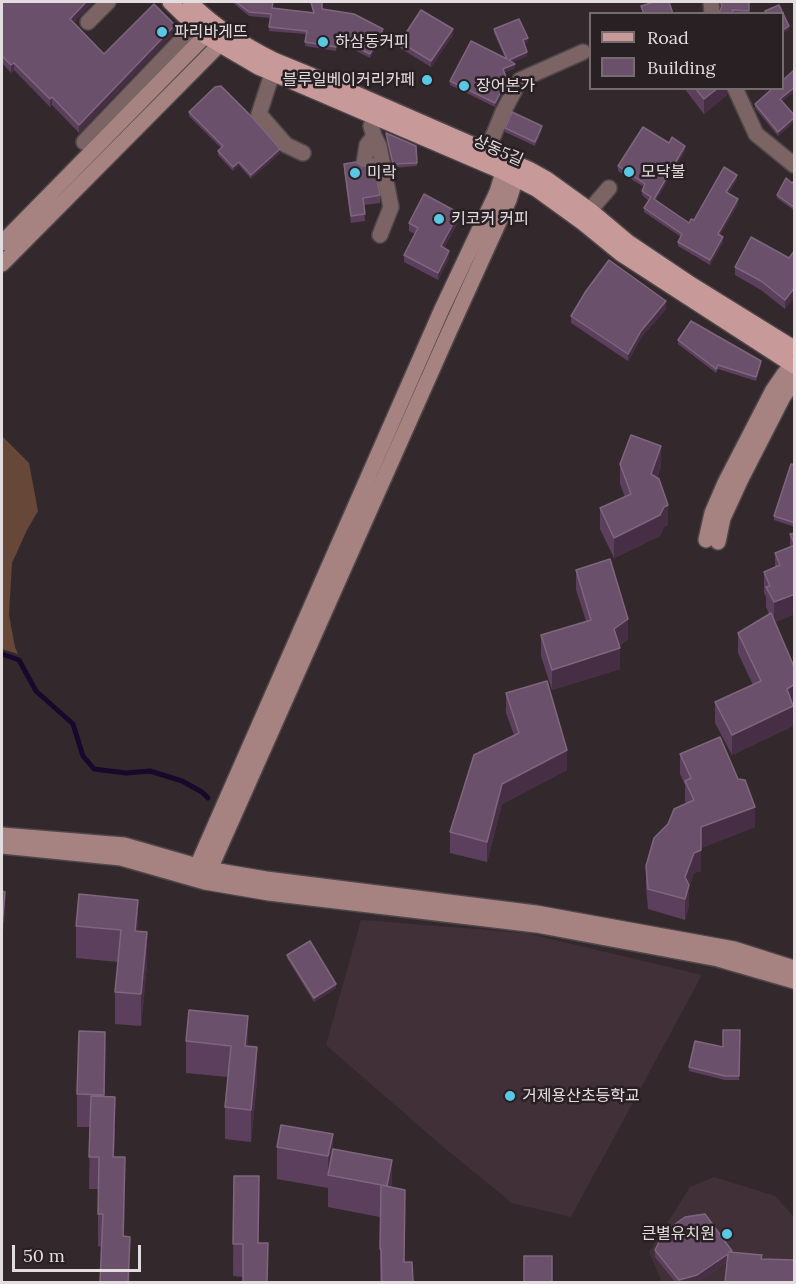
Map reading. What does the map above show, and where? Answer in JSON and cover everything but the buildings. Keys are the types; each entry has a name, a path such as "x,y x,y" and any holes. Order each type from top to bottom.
{"main road":[{"name":"상동5길","path":"170,2 199,31 219,45 272,74 512,169 547,179 590,210 628,242 692,285 795,348"},
{"name":"상동5길","path":"190,2 230,34 274,60 487,151 621,254 767,350 794,364"}],"street":[{"path":"88,22 108,2"},
{"path":"84,142 199,31 217,24"},
{"path":"2,243 199,31"},
{"path":"2,264 230,34"},
{"path":"487,151 503,112 520,80 583,52"},
{"path":"272,74 259,114 286,145 303,153"},
{"path":"736,90 756,134 795,165"},
{"path":"375,116 371,126 379,146 391,207 380,235"},
{"path":"364,164 367,145 374,136"},
{"path":"201,874 438,317 497,192 512,169"},
{"path":"590,210 609,188"},
{"path":"794,364 773,390 725,483 712,513 712,541 783,397 795,381"},
{"path":"2,835 124,844 201,874 266,879 536,913 734,949 795,968"},
{"path":"2,846 121,858 201,874 269,893 536,925 718,959 795,981"}],"shaded area":[{"path":"2,436 29,463 38,511 12,563 9,615 18,654 2,649"},
{"name":"거제용산초등학교","path":"361,920 526,933 702,975 571,1217 512,1203 442,1146 326,1045"},
{"name":"큰별유치원","path":"714,1177 775,1196 794,1217 794,1282 662,1282 649,1252 690,1187"}],"waterway":[{"path":"2,654 19,660 36,691 73,724 83,756 94,769 126,773 150,771 182,781 208,798"}],"place":[{"name":"파리바게뜨","path":"162,32"},
{"name":"하삼동커피","path":"323,42"},
{"name":"블루일베이커리카페","path":"427,80"},
{"name":"장어본가","path":"464,86"},
{"name":"모닥불","path":"629,172"},
{"name":"미락","path":"355,173"},
{"name":"키코커 커피","path":"439,219"},
{"name":"거제용산초등학교","path":"510,1096"},
{"name":"큰별유치원","path":"727,1234"}]}
